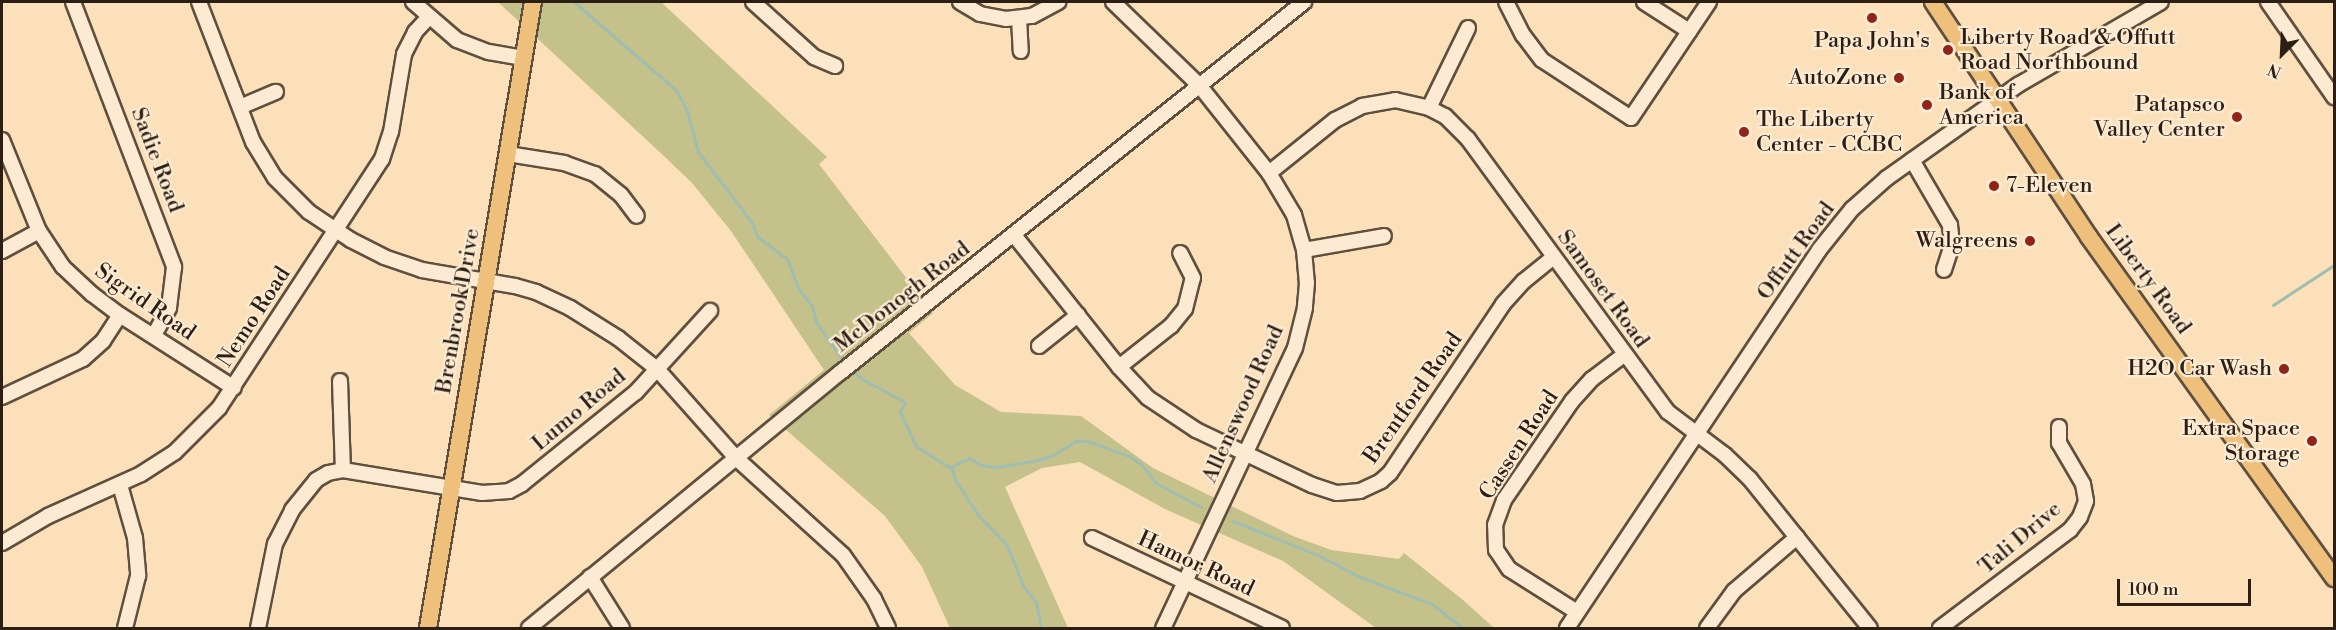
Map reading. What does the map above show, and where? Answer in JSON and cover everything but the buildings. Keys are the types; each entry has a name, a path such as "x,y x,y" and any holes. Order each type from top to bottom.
{"main road":[{"name":"Brenbrook Drive","path":"428,628 533,2"},
{"name":"Liberty Road","path":"1933,2 2089,237 2334,578"}],"street":[{"name":"Sadie Road","path":"73,2 172,259 174,280 172,295 164,320 154,335"},
{"path":"199,2 254,142 275,178 309,212 368,250 400,264 487,280 536,292 570,308 618,338 657,369 736,458 843,555 874,599 888,628"},
{"path":"413,2 445,32 469,46 524,58"},
{"path":"753,2 814,57 835,66"},
{"path":"960,2 992,18 1019,18 1038,13 1058,2"},
{"name":"Allenswood Road","path":"1113,2 1199,85 1269,172 1294,215 1304,250 1307,283 1301,328 1291,358 1163,628"},
{"name":"McDonogh Road","path":"529,628 840,372 1304,2"},
{"path":"1506,2 1523,35 1542,60 1631,118 1709,2"},
{"path":"1644,2 1689,31"},
{"name":"Offutt Road","path":"1567,628 1695,434 1841,221 1868,193 1998,100 2048,66 2161,2"},
{"path":"2268,2 2334,97"},
{"name":"Nemo Road","path":"2,543 48,516 120,485 175,452 206,423 234,388 382,159 391,132 404,54 416,32 429,17"},
{"path":"1019,18 1021,51"},
{"path":"1430,108 1468,28"},
{"path":"240,107 276,92"},
{"name":"Samoset Road","path":"1269,172 1335,120 1362,106 1395,100 1430,108 1456,125 1668,412 1738,467 1870,628"},
{"name":"Sigrid Road","path":"2,140 39,231 63,267 92,294 120,315 234,388"},
{"path":"508,154 564,163 594,174 621,195 637,216"},
{"path":"1912,160 1950,225 1952,245 1944,270"},
{"path":"2,251 39,231"},
{"name":"Brentford Road","path":"1014,235 1135,386 1163,410 1245,454 1326,490 1360,491 1381,481 1397,464 1503,304 1524,281 1554,257"},
{"path":"1304,250 1384,236"},
{"path":"1119,367 1172,326 1185,309 1193,278 1180,253"},
{"name":"Lumo Road","path":"343,470 496,494 522,484 616,409 657,369 710,311"},
{"path":"2,397 83,359 103,340 120,315"},
{"path":"1039,346 1078,315"},
{"name":"Cassen Road","path":"1577,612 1509,569 1496,550 1495,525 1504,500 1572,401 1592,379 1625,354"},
{"path":"258,628 271,558 282,528 303,493 316,480 328,473 343,470 340,381"},
{"name":"Tali Drive","path":"1940,628 2070,530 2080,517 2086,501 2083,484 2059,443 2059,427"},
{"path":"120,485 135,538 137,557 136,594 125,628"},
{"path":"1707,628 1734,591 1797,537"},
{"name":"Hamor Road","path":"1092,538 1279,628"},
{"path":"590,577 622,628"}],"shaded area":[{"path":"498,2 661,2 827,157 819,164 933,313 909,333 955,385 1001,412 1081,416 1153,468 1293,536 1331,550 1399,559 1404,553 1494,628 1376,628 1283,561 1165,509 1080,462 1042,468 1005,487 1068,628 950,628 922,567 885,516 769,415 824,370 731,231 692,183"}],"waterway":[{"path":"574,2 677,91 687,111 698,152 750,220 758,237 787,259 798,288 812,306 816,322 845,363"},
{"path":"2273,305 2334,265"},
{"path":"852,370 862,379 905,402 900,412 916,446 952,469 955,480 978,515 1007,545 1023,586 1036,602 1041,628"},
{"path":"950,467 969,458 981,465 996,467 1038,460 1053,455 1075,441 1087,441 1129,456 1141,464 1156,483 1201,507"},
{"path":"1233,521 1322,557 1360,577 1432,604 1463,628"}],"place":[{"name":"Papa John's","path":"1872,18"},
{"name":"Liberty Road & Offutt Road Northbound","path":"1948,50"},
{"name":"AutoZone","path":"1899,78"},
{"name":"Bank of America","path":"1927,105"},
{"name":"Patapsco Valley Center","path":"2237,117"},
{"name":"The Liberty Center - CCBC","path":"1744,132"},
{"name":"7-Eleven","path":"1994,186"},
{"name":"Walgreens","path":"2030,241"},
{"name":"H2O Car Wash","path":"2284,369"},
{"name":"Extra Space Storage","path":"2312,441"}]}
